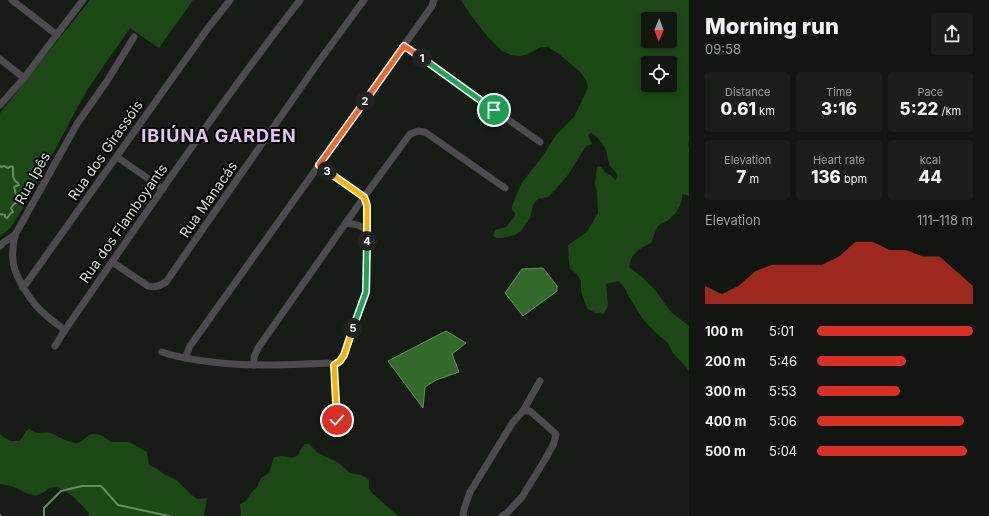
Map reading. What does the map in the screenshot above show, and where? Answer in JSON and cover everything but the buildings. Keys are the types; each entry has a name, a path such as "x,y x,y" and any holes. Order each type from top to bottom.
{"street":[{"path":"12,0 57,35"},
{"path":"0,105 24,78 83,0"},
{"name":"Rua dos Girassóis","path":"24,288 208,28 230,0"},
{"name":"Rua dos Flamboyants","path":"55,346 191,148 270,38 300,0"},
{"name":"Rua Manacás","path":"112,262 148,286 154,287 166,282 320,60 364,0"},
{"path":"185,358 190,346 404,46 432,6 434,0"},
{"name":"Rua Ipês","path":"65,330 46,315 29,298 15,270 12,260 12,248 15,235 77,124 107,81 134,37"},
{"path":"404,46 540,142"},
{"path":"0,59 24,78"},
{"path":"254,365 254,357 258,348 364,197 408,136 412,133 418,131 425,132 505,188"},
{"path":"117,157 162,189"},
{"path":"319,165 364,197 367,206 366,292 344,355 340,361 334,365"},
{"path":"346,223 358,225 367,230"},
{"path":"0,246 15,235"},
{"path":"162,352 174,356 219,363 254,365 329,363 334,365"},
{"path":"334,365 337,420"},
{"path":"463,516 470,492 513,422 524,411 540,381"},
{"path":"502,516 507,513 522,497 546,458 554,443 556,434 530,411 524,411"}],"shaded area":[{"path":"90,0 193,0 159,48 130,28 87,90 25,205 11,227 0,237 0,113"},
{"path":"461,0 689,0 689,196 682,194 680,205 676,212 670,219 659,225 651,243 640,249 634,255 631,259 629,267 655,290 671,312 689,326 689,372 673,353 668,343 642,318 619,281 606,284 608,306 604,314 595,313 587,308 581,291 581,281 576,273 570,269 568,245 587,232 598,213 595,184 597,167 601,167 615,180 617,177 616,172 610,166 605,148 600,140 593,134 591,133 588,135 592,144 586,146 568,175 548,197 538,199 533,205 530,218 520,232 515,235 502,238 496,238 493,236 495,230 506,227 515,216 512,206 521,184 544,154 556,135 574,117 588,87 586,80 580,72 559,54 548,47 541,47 521,56 511,55 502,51 488,37"},
{"path":"543,268 557,286 557,291 523,316 505,293 522,269"},
{"path":"446,331 466,343 452,354 459,372 436,380 425,387 423,408 388,361"},
{"path":"29,429 37,433 50,433 76,443 81,442 92,434 101,435 111,442 129,442 147,452 149,465 165,475 175,479 198,499 207,498 204,516 88,516 89,513 77,500 66,491 55,487 50,488 40,494 33,495 12,486 0,484 0,434 9,440 20,441"},
{"path":"305,444 309,444 318,453 339,463 350,473 361,475 368,479 371,492 398,516 241,516 240,504 246,501 257,487 261,478 269,473 274,457 281,456 292,458 298,455"}],"waterway":[{"path":"0,166 8,168 10,166 13,167 14,178 19,185 14,187 18,202 11,208 13,212 7,218 5,215 0,214"},
{"path":"44,516 44,508 61,491 82,486 101,486 118,505 169,516"}],"district":[{"name":"IBIÚNA GARDEN","path":"219,135"}],"route":[{"path":"337,420 334,365 340,361 344,355 367,286 367,206 364,197 319,165 404,46 494,110"}]}
